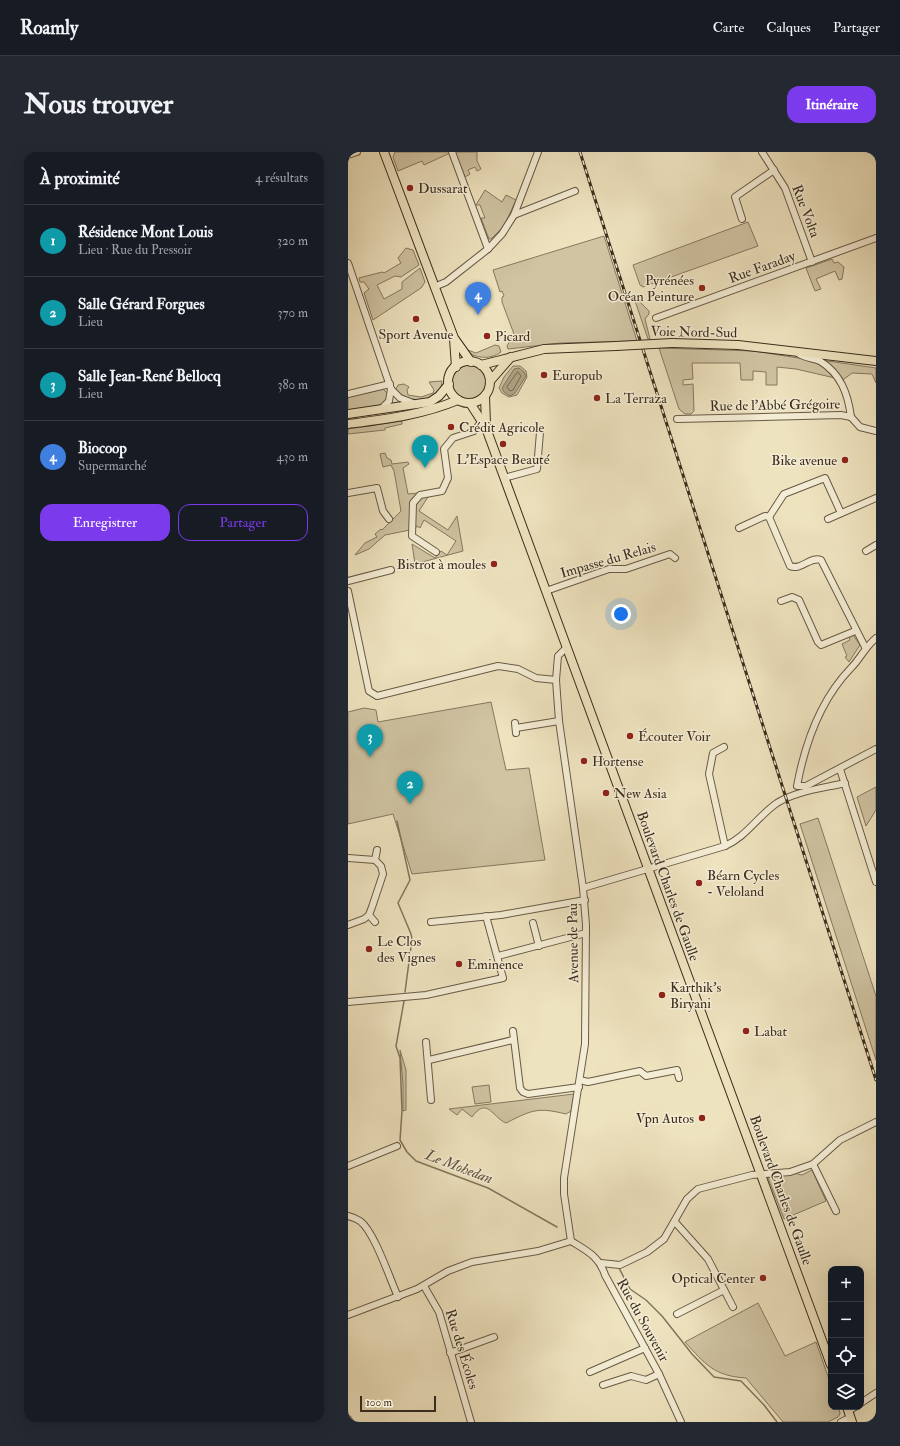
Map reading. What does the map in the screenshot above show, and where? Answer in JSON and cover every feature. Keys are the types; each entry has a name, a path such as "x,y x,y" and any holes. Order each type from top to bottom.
{"main road":[{"path":"384,152 454,338 471,362"},
{"path":"454,338 456,367"},
{"name":"Voie Nord-Sud","path":"481,365 544,349 672,343 738,345 794,350 876,361"},
{"path":"484,424 485,396 490,381 511,357"},
{"path":"348,414 422,404 434,400 448,384 451,372 460,364 471,362 481,365 489,375 490,381"},
{"path":"448,384 450,390 458,400"},
{"path":"348,424 417,414 434,410 458,400 470,403 476,402 485,396"},
{"path":"470,403 484,424"},
{"name":"Boulevard Charles de Gaulle","path":"484,424 532,550 566,648 762,1174 828,1357"}],"street":[{"path":"452,152 488,249"},
{"path":"434,287 446,282 488,249 502,234 514,215 538,152"},
{"name":"Rue Volta","path":"762,152 785,188 812,262"},
{"path":"742,219 735,197 774,170"},
{"path":"514,215 575,191"},
{"name":"Rue Faraday","path":"656,318 876,238"},
{"path":"348,263 390,387 389,401 387,405 378,410"},
{"name":"Rue de l'Abbé Grégoire","path":"677,419 841,415 851,417 849,400 844,386 835,373 819,361 803,356 794,350"},
{"path":"348,394 390,387"},
{"path":"390,387 404,401 422,404"},
{"path":"851,417 860,427 876,430"},
{"path":"436,552 412,536 413,503 420,495 442,491 448,478 444,449 453,438 474,431 484,424"},
{"path":"504,478 537,469 540,432"},
{"path":"768,517 784,494 825,478 841,514"},
{"path":"348,494 377,488 383,511 389,519"},
{"path":"828,519 876,498"},
{"path":"739,528 762,516 768,517"},
{"path":"768,517 790,566 796,568 814,559 818,559 824,563 855,631 865,647"},
{"path":"866,551 876,545"},
{"name":"Impasse du Relais","path":"546,591 609,569 626,569 670,554 675,558"},
{"path":"348,581 391,570"},
{"path":"348,591 368,685 372,694 377,696 498,666 518,669 536,678 556,680"},
{"path":"781,601 792,597 799,600 818,642 821,644 855,631"},
{"path":"876,638 865,647 824,705 806,743 797,786 806,786 876,749"},
{"name":"Avenue de Pau","path":"566,648 558,656 556,680 564,766 585,900 586,933 586,1025 579,1087 564,1178 564,1194 571,1241"},
{"path":"516,728 560,721"},
{"path":"724,747 713,753 709,774 725,846"},
{"path":"845,783 846,765"},
{"path":"840,769 876,882"},
{"path":"583,888 725,846 743,835 778,803 797,795 845,783"},
{"path":"375,860 377,850"},
{"path":"348,858 375,860 381,866 382,874 369,915 356,923 348,925"},
{"path":"431,922 486,916 585,900"},
{"path":"369,915 375,922"},
{"path":"348,1002 426,994 503,978 486,916"},
{"path":"533,923 539,946"},
{"path":"498,956 586,933"},
{"path":"512,1031 520,1088 523,1092 528,1094 579,1087"},
{"path":"429,1060 514,1040"},
{"path":"426,1042 429,1060 431,1100"},
{"path":"580,1080 588,1082 640,1070 646,1076 677,1070 679,1078"},
{"path":"601,1263 620,1265 647,1252 664,1239 687,1199 698,1189 752,1174 790,1172 813,1164 840,1140 876,1122"},
{"path":"348,1166 397,1146"},
{"path":"813,1164 836,1211"},
{"path":"348,1216 360,1221 366,1228 398,1297"},
{"path":"675,1222 708,1259 733,1307"},
{"path":"348,1315 424,1286 448,1271 472,1262 538,1251 571,1241"},
{"name":"Rue du Souvenir","path":"571,1241 586,1250 601,1263 605,1275 659,1374 679,1422"},
{"name":"Rue des Écoles","path":"424,1286 440,1312 450,1353 471,1422"},
{"path":"677,1314 724,1290"},
{"path":"450,1353 494,1337"},
{"path":"590,1372 645,1348"},
{"path":"603,1385 631,1376 646,1380 659,1374"},
{"path":"864,1401 876,1393"},
{"path":"841,1422 851,1413"}],"shaded area":[{"path":"395,152 450,153 424,165 422,161 398,171 393,157"},
{"path":"455,152 477,152 477,161 481,169 477,171 475,167 468,170 470,174 465,177"},
{"path":"485,190 502,202 506,195 516,200 504,226 491,239 489,239 481,218 485,218 480,205 476,205"},
{"path":"748,222 758,246 643,287 640,285 633,265"},
{"path":"604,236 637,341 560,343 508,349 507,346 514,334 502,302 502,297 504,296 502,291 500,292 493,270"},
{"path":"406,248 413,250 419,265 401,277 395,276 377,285 384,299 402,289 402,282 420,268 425,282 421,288 373,320 364,293 369,289 364,282 360,282 359,278 382,272 384,273 401,263 398,258"},
{"path":"832,259 834,263 838,262 844,267 842,279 839,280 835,271 816,279 821,289 815,291 806,268"},
{"path":"633,295 649,311 649,314 645,319 650,339 648,339"},
{"path":"495,345 499,346 501,352 497,355 487,357 473,355 465,349 476,353"},
{"path":"659,348 754,351 811,360 832,372 835,378 796,369 777,367 777,385 766,385 766,372 753,371 753,380 741,380 740,363 692,363 693,379 683,380 683,385 693,384 694,411 691,414 685,414 679,409"},
{"path":"821,360 876,368 876,383 872,374 852,373 843,380 836,371"},
{"path":"466,365 472,365 476,366 483,372 486,382 485,389 479,396 472,399 466,399 462,398 455,392 452,385 452,379 453,375 459,368"},
{"path":"513,366 520,366 526,371 527,377 517,395 509,397 502,393 499,388 504,377"},
{"path":"442,381 440,389 436,394 423,400 408,398 396,389 398,385 404,384 409,387 407,390 408,395 421,397 433,393 434,390 429,382"},
{"path":"383,389 389,395 382,406 348,411 348,397"},
{"path":"402,421 402,424 385,428 385,430 348,434 348,429"},
{"path":"385,453 387,458 391,460 392,464 408,462 409,464 403,468 408,494 419,493 411,501 410,530 385,535 369,549 355,555 365,543 377,537 375,534 381,529 382,530 401,511 394,471 391,465 383,467 380,454"},
{"path":"425,496 428,497 419,511 448,530 457,516 463,551 415,564 412,544 435,558 441,551 447,555 456,541 424,520 420,528 417,526 415,529 415,505 420,498"},
{"path":"853,635 860,645 849,662 845,657 847,656 842,644 850,640 849,637"},
{"path":"491,702 506,770 529,768 545,860 412,874 393,814 348,824 348,712 364,708 376,710 378,722"},
{"path":"876,787 876,810 866,826 857,797"},
{"path":"818,818 876,996 876,1060 800,824"},
{"path":"400,1050 406,1070 406,1110 403,1111 403,1085"},
{"path":"489,1085 491,1102 475,1104 472,1087"},
{"path":"574,1094 571,1111 566,1114 541,1110 522,1115 506,1123 486,1108 482,1108 477,1111 472,1117 462,1109 457,1115 449,1109"},
{"path":"812,1170 826,1201 784,1219 768,1178 794,1173 802,1175"},
{"path":"758,1303 785,1356 816,1342 828,1376 828,1410 839,1410 840,1414 838,1417 828,1422 783,1422 746,1378 726,1375 711,1368 698,1357 685,1342"}],"water":[{"path":"519,368 526,376 515,393 510,396 504,392 502,388 514,369"}],"waterway":[{"name":"Le Mohedan","path":"397,821 410,880 398,903 412,939 405,992"},
{"name":"Le Mohedan","path":"404,1001 396,1046 400,1058 402,1111 400,1140 407,1152 416,1161 488,1188 557,1227"},
{"name":"Le Mohedan","path":"619,1268 630,1289 646,1300 662,1316 692,1354 714,1377 741,1381 764,1405 777,1422"}],"railway":[{"path":"580,152 876,1080"}],"place":[{"name":"Dussarat","path":"410,188"},
{"name":"Pyrénées Océan Peinture","path":"702,288"},
{"name":"Biocoop","path":"478,315"},
{"name":"Sport Avenue","path":"416,319"},
{"name":"Picard","path":"487,336"},
{"name":"Europub","path":"544,375"},
{"name":"La Terraza","path":"597,398"},
{"name":"Crédit Agricole","path":"451,427"},
{"name":"L'Espace Beauté","path":"503,444"},
{"name":"Bike avenue","path":"845,460"},
{"name":"Résidence Mont Louis","path":"425,468"},
{"name":"Bistrot à moules","path":"494,564"},
{"name":"Écouter Voir","path":"630,736"},
{"name":"Salle Jean-René Bellocq","path":"370,757"},
{"name":"Hortense","path":"584,761"},
{"name":"New Asia","path":"606,793"},
{"name":"Salle Gérard Forgues","path":"410,804"},
{"name":"Béarn Cycles - Veloland","path":"699,883"},
{"name":"Le Clos des Vignes","path":"369,949"},
{"name":"Eminence","path":"459,964"},
{"name":"Karthik’s Biryani","path":"662,995"},
{"name":"Labat","path":"746,1031"},
{"name":"Vpn Autos","path":"702,1118"},
{"name":"Optical Center","path":"763,1278"}]}
